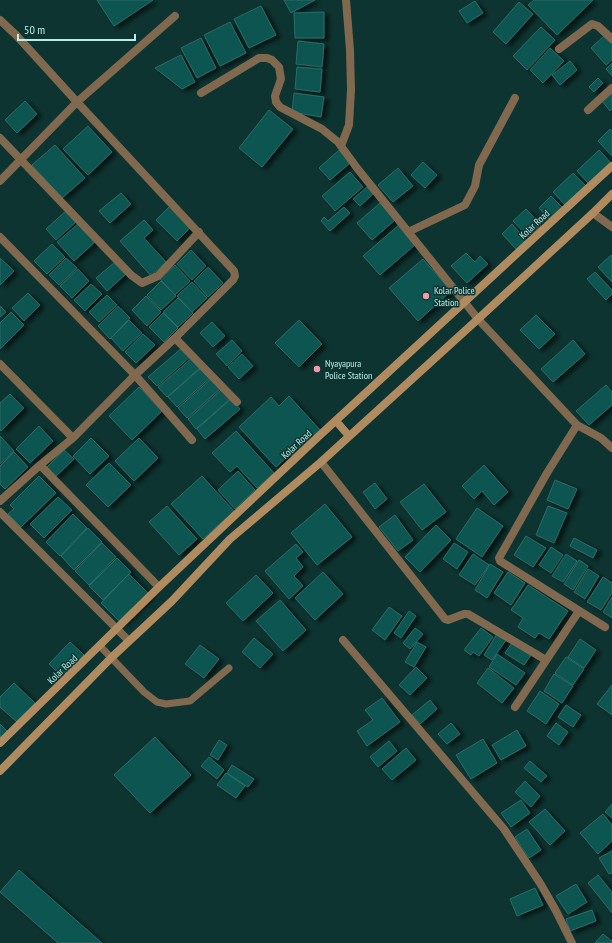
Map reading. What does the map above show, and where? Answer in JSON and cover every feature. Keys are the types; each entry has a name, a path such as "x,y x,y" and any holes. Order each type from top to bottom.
{"main road":[{"name":"Kolar Road","path":"0,744 159,587 612,166"},
{"path":"0,771 111,658 172,601 230,539 321,462 612,194"},
{"path":"336,421 349,436"}],"street":[{"path":"341,146 349,125 351,90 350,50 346,0"},
{"path":"0,181 77,102 175,16"},
{"path":"0,20 16,35 199,232 234,271 235,276 233,280 175,338 135,375 72,438 0,501"},
{"path":"559,49 592,24 598,26 612,39"},
{"path":"201,93 259,58 267,58 272,60 279,67 281,80 275,96 276,102 280,107 322,129 338,142 357,168 478,318 577,425 601,438 612,448"},
{"path":"588,110 612,88"},
{"path":"408,232 465,205 475,186 479,165 515,98"},
{"path":"0,138 131,275 142,283 158,276 199,232"},
{"path":"593,213 612,227"},
{"path":"0,237 135,375 192,440"},
{"path":"175,338 237,402"},
{"path":"0,364 72,438"},
{"path":"577,425 547,473 499,558 500,561 604,627"},
{"path":"321,462 445,619 448,620 468,614 546,660"},
{"path":"40,465 159,587"},
{"path":"0,512 129,641"},
{"path":"514,707 579,611"},
{"path":"344,640 504,829 540,883 572,943"}],"lane":[{"path":"100,646 144,692 158,702 166,704 190,701 230,668"}],"building":[{"path":"97,0 153,0 114,26"},
{"path":"284,0 315,0 291,13"},
{"path":"534,0 593,0 557,35 528,5"},
{"path":"475,1 483,13 467,23 459,11"},
{"path":"519,2 533,14 506,44 493,32"},
{"path":"261,6 276,35 249,48 234,19"},
{"path":"324,12 324,38 295,38 294,13"},
{"path":"230,22 246,53 220,66 204,35"},
{"path":"541,27 555,40 527,70 513,56"},
{"path":"605,35 612,42 612,60 606,65 591,48"},
{"path":"201,38 216,68 197,78 181,48"},
{"path":"298,41 324,44 322,67 296,64"},
{"path":"550,48 564,61 543,83 530,70"},
{"path":"181,55 195,82 182,89 155,68"},
{"path":"570,61 577,70 560,85 552,75"},
{"path":"612,63 612,76 606,69"},
{"path":"297,67 322,69 320,92 295,89"},
{"path":"598,78 603,83 594,92 589,87"},
{"path":"612,92 612,109 610,111 602,101"},
{"path":"294,93 324,97 321,117 292,112"},
{"path":"25,101 37,114 17,133 5,120"},
{"path":"269,110 293,129 262,167 239,148"},
{"path":"88,126 112,152 88,175 63,149"},
{"path":"610,129 612,131 612,156 598,141"},
{"path":"55,145 85,178 62,198 32,165"},
{"path":"339,150 350,163 330,180 319,168"},
{"path":"599,150 611,163 589,184 577,171"},
{"path":"423,162 437,175 425,188 411,175"},
{"path":"398,168 413,186 393,202 378,185"},
{"path":"350,172 363,187 335,211 322,196"},
{"path":"573,173 586,186 565,205 553,192"},
{"path":"367,187 373,194 360,206 353,199"},
{"path":"121,193 131,204 110,223 99,211"},
{"path":"551,196 563,208 550,220 539,208"},
{"path":"380,203 395,220 372,240 357,223"},
{"path":"170,206 191,227 177,241 156,220"},
{"path":"344,207 350,213 330,231 321,221 324,217 328,221"},
{"path":"526,209 541,225 528,237 513,221"},
{"path":"67,210 77,221 56,240 46,229"},
{"path":"144,220 153,230 144,238 166,262 151,276 120,241"},
{"path":"79,223 95,242 74,261 57,242"},
{"path":"512,224 526,240 516,249 502,234"},
{"path":"399,225 416,244 380,275 363,256"},
{"path":"52,244 65,257 47,274 34,261"},
{"path":"191,250 206,266 192,280 177,264"},
{"path":"466,253 475,262 480,256 488,264 467,283 451,266"},
{"path":"611,255 612,257 612,282 598,267"},
{"path":"0,258 14,271 0,285"},
{"path":"66,258 77,268 59,285 49,275"},
{"path":"423,259 451,291 418,321 389,288"},
{"path":"115,262 126,274 107,291 96,278"},
{"path":"175,265 190,281 175,295 160,279"},
{"path":"208,267 223,283 208,297 194,281"},
{"path":"78,269 89,281 72,298 60,286"},
{"path":"595,272 612,290 612,294 606,300 587,279"},
{"path":"161,281 176,296 161,310 147,295"},
{"path":"192,282 207,298 192,312 177,296"},
{"path":"91,284 102,294 85,311 74,300"},
{"path":"28,293 40,305 24,321 12,308"},
{"path":"107,295 117,305 99,322 89,312"},
{"path":"146,296 161,312 147,326 132,310"},
{"path":"178,298 193,313 178,327 163,312"},
{"path":"0,306 6,312 0,317"},
{"path":"118,306 130,318 110,339 98,326"},
{"path":"11,312 24,325 0,349 0,323"},
{"path":"163,313 178,328 164,342 149,327"},
{"path":"536,315 555,334 539,349 520,330"},
{"path":"129,320 142,333 123,351 111,338"},
{"path":"299,320 322,344 299,367 275,343"},
{"path":"212,322 225,336 213,347 200,333"},
{"path":"143,334 155,345 136,363 125,352"},
{"path":"232,340 242,351 227,366 216,354"},
{"path":"573,340 585,354 553,382 541,369"},
{"path":"183,347 191,356 157,386 148,377"},
{"path":"242,354 253,366 239,379 228,367"},
{"path":"193,357 201,367 167,397 158,387"},
{"path":"202,367 211,377 177,407 168,397"},
{"path":"212,378 221,388 187,418 178,408"},
{"path":"606,385 612,392 612,405 589,425 576,411"},
{"path":"139,387 162,411 132,440 109,416"},
{"path":"222,389 231,398 196,429 188,419"},
{"path":"10,394 24,408 1,431 0,403"},
{"path":"289,396 321,431 293,456 290,454 276,467 239,427 271,397 279,406"},
{"path":"231,399 240,409 205,439 197,429"},
{"path":"39,426 53,441 30,463 16,449"},
{"path":"236,431 274,473 257,488 237,466 230,472 212,453"},
{"path":"0,436 14,451 0,464"},
{"path":"91,438 109,456 90,474 73,456"},
{"path":"139,438 158,458 134,481 115,461"},
{"path":"64,450 74,459 55,477 46,468"},
{"path":"14,452 28,467 5,489 0,484 0,466"},
{"path":"109,463 131,485 108,507 86,485"},
{"path":"484,465 508,492 494,505 482,491 474,499 462,486"},
{"path":"238,471 255,490 235,509 218,490"},
{"path":"39,476 56,493 21,527 8,514 14,509 10,505"},
{"path":"202,476 234,511 203,539 171,504"},
{"path":"555,480 577,489 568,509 547,500"},
{"path":"375,483 387,499 375,509 363,492"},
{"path":"424,484 446,512 422,530 400,502"},
{"path":"58,497 72,510 44,538 30,524"},
{"path":"325,504 352,537 317,565 291,533"},
{"path":"167,506 197,539 179,555 149,522"},
{"path":"548,506 567,513 554,543 536,535"},
{"path":"477,508 503,526 482,557 456,539"},
{"path":"73,514 87,528 60,556 46,542"},
{"path":"395,515 413,540 398,551 379,527"},
{"path":"436,525 451,540 420,572 405,557"},
{"path":"88,528 102,542 74,570 61,556"},
{"path":"526,536 546,548 533,567 514,555"},
{"path":"574,538 597,550 593,558 570,546"},
{"path":"102,543 116,557 89,585 75,571"},
{"path":"454,543 468,552 457,569 443,559"},
{"path":"296,544 303,552 296,558 303,567 294,576 303,586 289,599 265,571"},
{"path":"551,547 563,555 551,573 539,565"},
{"path":"473,554 489,565 475,585 459,575"},
{"path":"566,554 577,561 563,582 552,576"},
{"path":"117,558 131,572 103,600 89,586"},
{"path":"579,560 588,566 573,590 564,584"},
{"path":"490,564 503,572 487,598 475,590"},
{"path":"588,569 599,576 585,599 574,592"},
{"path":"323,572 343,594 315,620 295,598"},
{"path":"508,572 525,583 511,605 494,593"},
{"path":"129,574 150,595 122,624 101,603"},
{"path":"256,575 273,593 243,621 226,603"},
{"path":"603,577 612,583 612,593 601,610 587,602"},
{"path":"528,585 568,611 549,639 539,633 535,638 518,627 523,618 511,610"},
{"path":"612,597 612,618 603,612"},
{"path":"280,600 306,630 283,651 256,621"},
{"path":"389,607 402,616 385,640 372,630"},
{"path":"409,611 416,616 401,638 394,633"},
{"path":"415,628 423,634 410,649 403,643"},
{"path":"481,628 493,637 479,656 473,652 471,655 464,650"},
{"path":"497,634 506,640 492,660 484,655"},
{"path":"254,638 273,654 260,668 242,652"},
{"path":"580,639 596,650 584,668 568,657"},
{"path":"70,642 84,655 62,677 49,664"},
{"path":"417,642 426,647 414,667 405,662"},
{"path":"512,643 531,655 524,665 505,653"},
{"path":"200,645 219,659 204,678 185,664"},
{"path":"497,654 525,673 516,685 489,667"},
{"path":"566,657 584,669 573,685 555,673"},
{"path":"416,667 427,678 410,695 399,685"},
{"path":"488,668 514,688 502,703 477,683"},
{"path":"554,674 573,686 562,703 544,691"},
{"path":"14,683 35,703 17,722 0,707 0,697"},
{"path":"612,685 612,715 597,704"},
{"path":"540,691 559,704 546,724 527,711"},
{"path":"382,698 400,722 367,746 357,731 373,720 365,710"},
{"path":"430,700 437,709 420,724 412,715"},
{"path":"566,705 581,715 573,727 558,717"},
{"path":"451,723 460,734 447,744 438,734"},
{"path":"556,723 568,732 559,745 547,736"},
{"path":"0,724 8,732 0,739"},
{"path":"517,730 526,746 501,760 492,745"},
{"path":"155,737 191,775 150,813 114,775"},
{"path":"483,739 497,763 471,779 456,755"},
{"path":"219,740 227,745 218,760 210,755"},
{"path":"389,741 397,751 378,767 370,757"},
{"path":"406,748 416,760 392,780 382,769"},
{"path":"209,757 224,770 217,779 201,766"},
{"path":"530,761 547,776 541,782 524,768"},
{"path":"232,765 254,779 248,787 227,773"},
{"path":"226,773 245,786 236,798 217,785"},
{"path":"525,781 540,796 531,807 515,792"},
{"path":"521,800 530,813 511,827 501,813"},
{"path":"612,804 612,818 605,812"},
{"path":"545,809 565,831 550,845 529,822"},
{"path":"603,814 612,825 612,841 598,854 580,833"},
{"path":"527,829 541,850 529,858 515,837"},
{"path":"612,851 612,873 609,874 599,858"},
{"path":"19,870 102,943 58,943 0,892"},
{"path":"598,875 612,892 612,913 588,883"},
{"path":"576,884 587,902 568,914 556,896"},
{"path":"535,888 543,905 517,916 510,899"},
{"path":"592,910 596,921 570,931 566,919"},
{"path":"603,934 612,941 612,943 595,943"}],"place":[{"name":"Kolar Police Station","path":"426,296"},
{"name":"Nyayapura Police Station","path":"317,369"}]}
